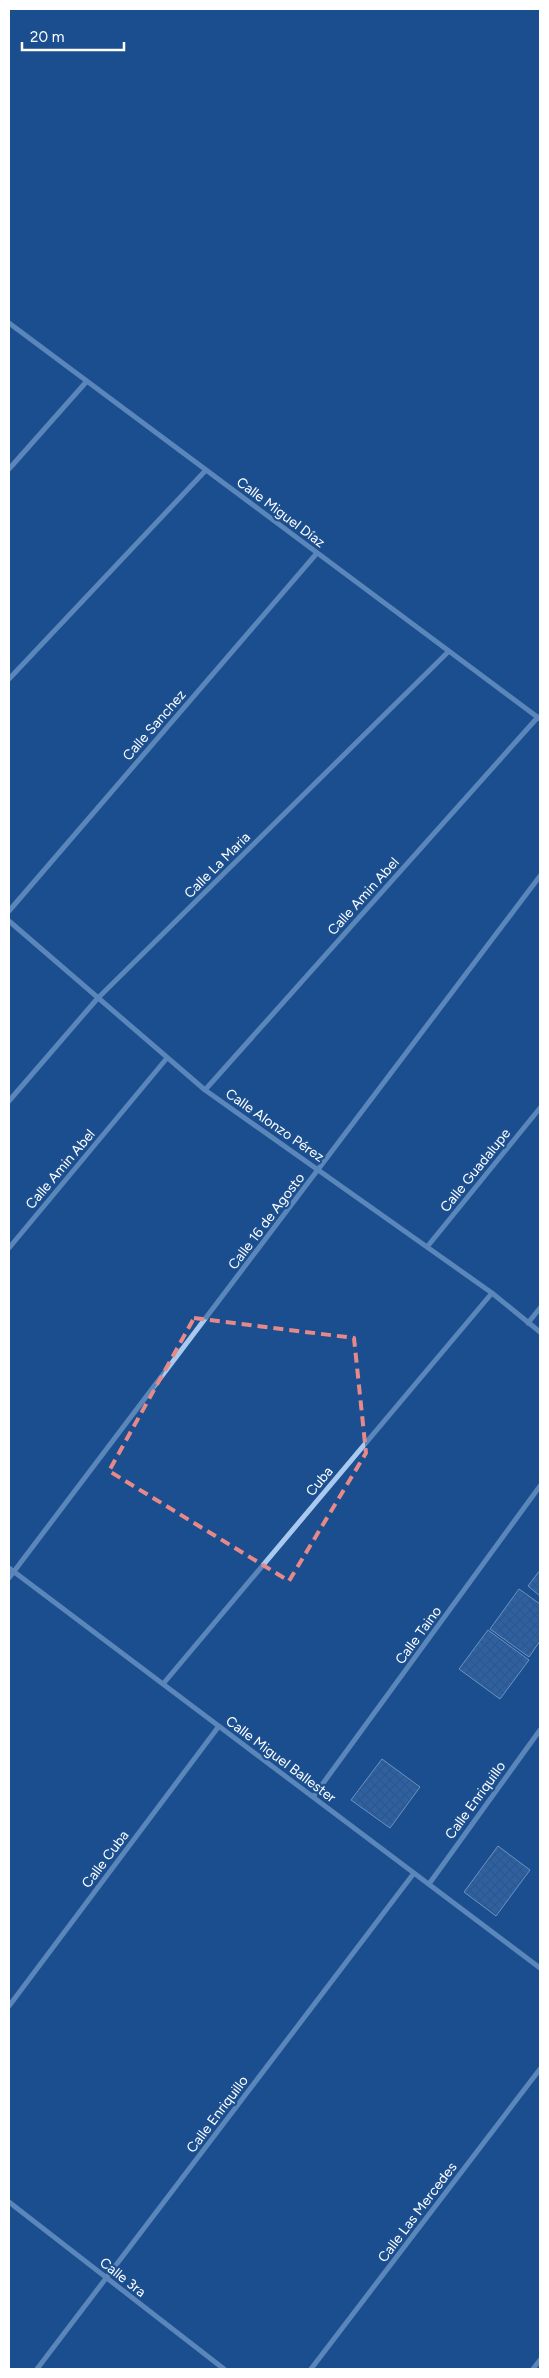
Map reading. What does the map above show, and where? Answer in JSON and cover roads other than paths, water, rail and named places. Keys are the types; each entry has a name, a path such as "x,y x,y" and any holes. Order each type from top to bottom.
{"street":[{"name":"Calle Miguel Díaz","path":"9,323 539,718"},
{"path":"9,469 87,381"},
{"path":"9,679 206,470"},
{"name":"Calle Sanchez","path":"9,911 317,553"},
{"name":"Calle La Maria","path":"9,1101 97,999 449,651"},
{"name":"Calle Amin Abel","path":"205,1090 539,718"},
{"name":"Calle 16 de Agosto","path":"9,1578 11,1570 319,1169 540,876"},
{"name":"Calle Alonzo Pérez","path":"9,921 97,999 205,1090 492,1293 540,1332"},
{"name":"Calle Amin Abel","path":"9,1248 167,1058"},
{"name":"Calle Guadalupe","path":"428,1247 540,1108"},
{"name":"Cuba","path":"163,1684 492,1293"},
{"path":"528,1323 540,1308"},
{"name":"Calle Taino","path":"313,1797 540,1486"},
{"name":"Calle Miguel Ballester","path":"11,1570 540,1968"},
{"name":"Calle Cuba","path":"9,2006 219,1726"},
{"name":"Calle Enriquillo","path":"428,1884 540,1730"},
{"name":"Calle Enriquillo","path":"37,2369 414,1873"},
{"name":"Calle Las Mercedes","path":"311,2369 540,2069"},
{"name":"Calle 3ra","path":"9,2202 224,2369"},
{"path":"533,2369 540,2360"}]}
